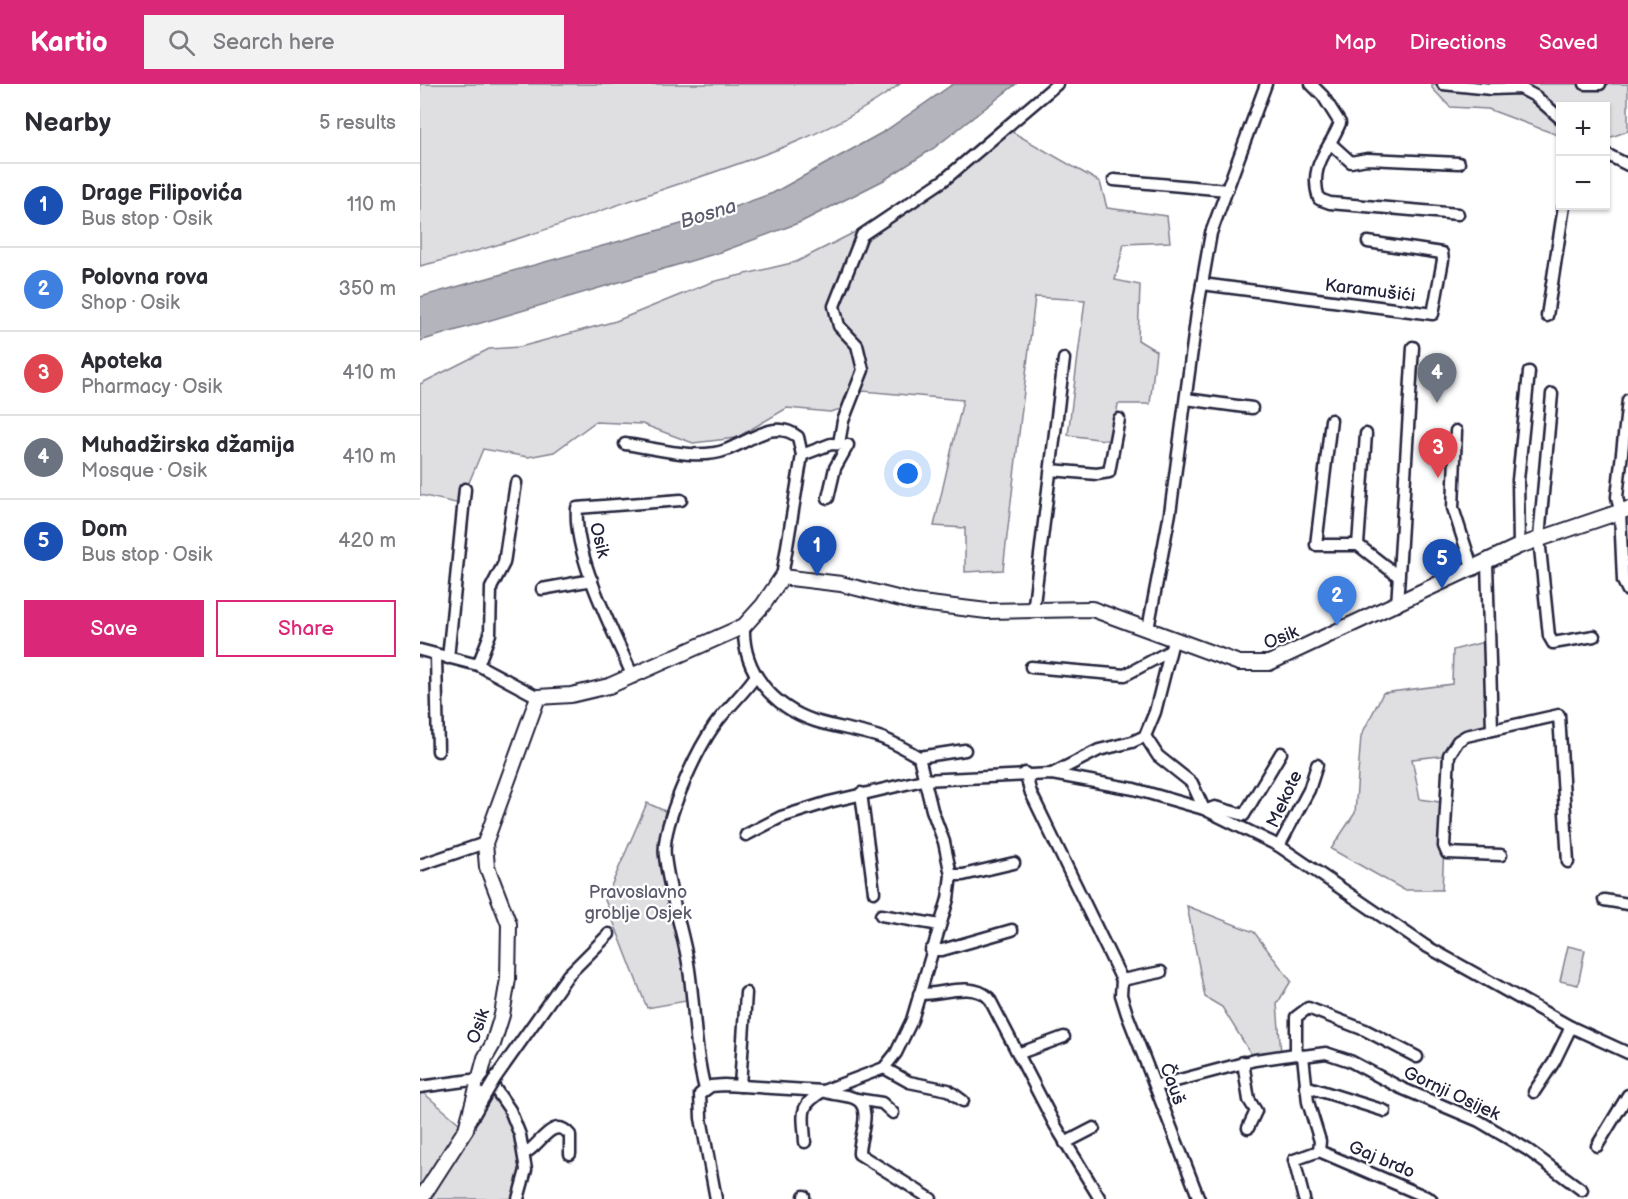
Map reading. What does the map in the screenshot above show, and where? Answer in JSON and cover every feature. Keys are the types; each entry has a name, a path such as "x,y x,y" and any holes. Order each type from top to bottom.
{"main road":[{"name":"Osik","path":"782,577 841,584 913,602 987,611 1033,612 1092,609 1148,629 1172,646 1239,663 1269,663 1397,606 1519,546 1624,510"},
{"path":"538,697 590,692 633,677 744,626 763,605 782,577"},
{"name":"Osik","path":"421,1199 466,1129 480,1077 502,1015 508,978 509,924 487,867 485,843 538,697"}],"street":[{"path":"839,443 843,421 863,370 857,345 839,326 834,306 862,235 944,180 1057,84"},
{"path":"1148,629 1170,513 1211,233 1266,84"},
{"path":"1311,84 1323,96 1340,123 1319,160 1317,169 1318,195 1323,202 1458,214"},
{"path":"1443,84 1491,89 1520,88 1534,96 1556,115"},
{"path":"1585,84 1600,84"},
{"path":"1330,143 1352,162 1367,159 1459,163"},
{"path":"1609,156 1628,165"},
{"path":"1114,180 1227,190"},
{"path":"1547,316 1563,210"},
{"name":"Karamušići","path":"1202,284 1433,314 1443,260 1442,253 1368,242"},
{"path":"1397,606 1413,347"},
{"path":"1033,612 1064,359"},
{"path":"1519,546 1518,480 1529,372"},
{"path":"1552,394 1539,538 1550,641 1553,643 1594,636"},
{"path":"1186,399 1252,408"},
{"path":"1628,400 1617,497 1624,510 1623,581 1628,591"},
{"path":"1051,470 1097,474 1109,472 1119,420"},
{"path":"1331,420 1316,545 1358,546 1398,576"},
{"path":"625,444 711,454 727,450 758,434 779,429 798,438 802,455 782,577"},
{"path":"1456,430 1453,508 1473,570"},
{"path":"1358,546 1366,434"},
{"path":"802,455 839,443 848,445 835,468 828,498"},
{"path":"477,665 490,634 491,588 504,563 516,483"},
{"path":"448,658 465,489"},
{"name":"Osik","path":"633,677 592,580 577,532 577,508 681,500"},
{"path":"1487,563 1492,729"},
{"path":"542,590 592,580"},
{"path":"744,626 743,640 755,677 792,711 814,720 880,737 919,757 965,750"},
{"path":"1031,667 1125,675 1172,646"},
{"path":"1052,774 1099,750 1132,742 1145,736 1159,701 1172,646"},
{"path":"420,650 477,665 538,697"},
{"path":"436,656 438,751"},
{"path":"705,1089 698,1063 694,1000 685,944 671,892 664,854 668,824 709,737 755,677"},
{"path":"1501,855 1447,853 1444,846 1449,754 1458,741 1466,736 1559,715 1568,862"},
{"path":"1145,736 1158,756 1192,783 1206,810"},
{"name":"Mekote","path":"1206,810 1215,807 1244,815 1281,753"},
{"path":"805,1142 805,1105 823,1091 884,1068 903,1042 940,925 951,875 944,842 923,780 919,757"},
{"name":"Mekote","path":"1279,846 1309,790 1317,765"},
{"path":"746,835 782,817 861,793 923,780 1025,773 1052,774 1134,789 1206,810 1279,846 1424,945 1571,1027 1628,1053"},
{"name":"Čauš","path":"1025,773 1031,793 1122,980 1121,995 1127,1014 1157,1086 1175,1140 1199,1199"},
{"path":"861,793 874,892"},
{"path":"420,865 485,843"},
{"path":"951,875 963,875 1014,863"},
{"path":"1604,900 1628,904"},
{"path":"880,915 940,925"},
{"path":"931,950 942,950 1012,930"},
{"path":"466,1129 496,1077 568,975 609,934"},
{"path":"1122,980 1161,972"},
{"path":"919,994 958,989 986,994 1020,1053 1065,1143 1100,1199"},
{"path":"740,1086 746,993"},
{"name":"Gornji Osijek","path":"1300,1055 1296,1017 1308,1008 1365,1030 1417,1057"},
{"path":"1533,1092 1554,1062 1571,1027"},
{"path":"1020,1053 1064,1037"},
{"name":"Gornji Osijek","path":"1157,1086 1243,1062 1326,1053 1350,1061 1401,1088 1479,1121 1528,1150 1582,1190"},
{"name":"Gaj brdo","path":"1300,1055 1305,1086 1319,1131 1318,1151 1431,1199"},
{"path":"1243,1062 1249,1100 1256,1112 1248,1128"},
{"path":"884,1068 909,1082 940,1088 963,1101"},
{"path":"420,1087 480,1077 494,1087 510,1110 525,1153 526,1170 518,1199"},
{"path":"716,1199 701,1118 700,1094 711,1086 823,1091 882,1103 893,1113"},
{"path":"1305,1086 1385,1111"},
{"path":"1597,1146 1628,1095"},
{"path":"856,1099 860,1103 864,1118 859,1154 931,1199"},
{"path":"525,1153 546,1132 556,1128 565,1130 570,1135 570,1154"},
{"path":"1065,1143 1094,1128"},
{"path":"1304,1199 1294,1160 1318,1151"}],"green space":[{"path":"420,84 900,84 843,120 782,148 538,232 420,266"},
{"path":"1432,84 1628,84 1628,131 1610,138 1610,102 1556,102 1556,134 1488,109 1450,107 1432,88"},
{"path":"1007,129 1100,182 1107,208 1167,216 1170,242 1124,244 1115,280 1140,285 1138,340 1156,351 1150,404 1118,404 1112,441 1068,435 1085,300 1035,297 1003,570 965,572 965,528 934,526 963,400 863,391 852,406 830,412 787,408 736,438 693,443 642,424 595,422 554,452 528,457 483,449 460,504 420,495 420,384 489,349 520,347 616,321 712,282 796,262 865,227 947,180"},
{"path":"1484,642 1492,729 1466,736 1449,755 1412,759 1420,799 1446,803 1442,890 1404,890 1331,849 1355,813 1361,736 1383,693 1452,684 1453,650"},
{"name":"Pravoslavno groblje Osjek","path":"647,803 665,811 658,851 692,1000 647,1008 605,900"},
{"path":"1187,906 1254,932 1291,981 1277,1004 1281,1053 1251,1054 1222,1007 1205,997"},
{"path":"1568,946 1585,950 1578,985 1560,981"},
{"path":"494,1087 525,1153 518,1199 420,1199 420,1090 466,1129"}],"shaded area":[{"path":"953,84 1016,84 934,148 884,180 801,222 721,252 420,341 420,297 706,217 773,193 885,131"}],"place":[{"name":"Muhadžirska džamija","path":"1437,403"},
{"name":"Apoteka","path":"1438,478"},
{"name":"Drage Filipovića","path":"817,576"},
{"name":"Dom","path":"1442,589"},
{"name":"Polovna rova","path":"1337,626"}],"water label":[{"name":"Bosna","path":"708,213"}]}
